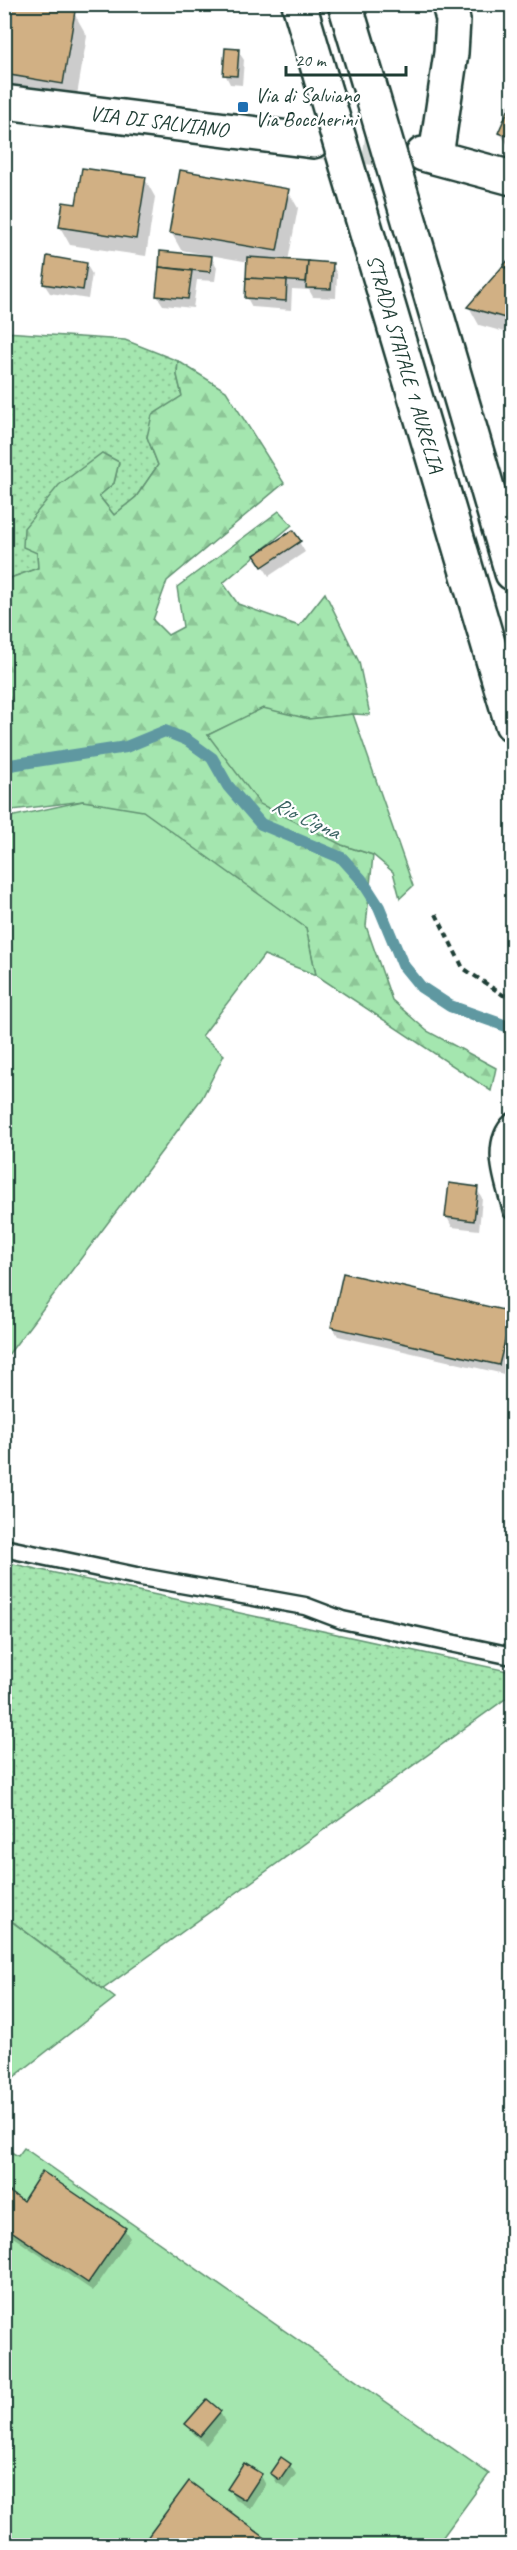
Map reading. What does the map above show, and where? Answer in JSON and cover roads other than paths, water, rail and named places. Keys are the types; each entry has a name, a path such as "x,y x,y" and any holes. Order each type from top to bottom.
{"main road":[{"name":"STRADA STATALE 1 AURELIA","path":"299,4 513,724"},
{"name":"STRADA STATALE 1 AURELIA","path":"345,4 513,573"},
{"path":"449,4 453,20 451,53 429,155 513,178"},
{"name":"VIA DI SALVIANO","path":"8,110 313,141"}],"lane":[{"path":"513,1122 501,1144 501,1172 513,1211"},
{"path":"4,1548 141,1577 305,1606 342,1620 513,1656"}],"waterway":[{"name":"Rio Cigna","path":"4,766 126,747 165,731 187,740 212,758 228,786 261,824 342,858 361,879 379,907 403,965 421,987 450,1006 512,1028"}],"tunnel":[{"path":"315,142 415,153"}],"place":[{"name":"Via di Salviano Via Boccherini","path":"243,107"}]}
